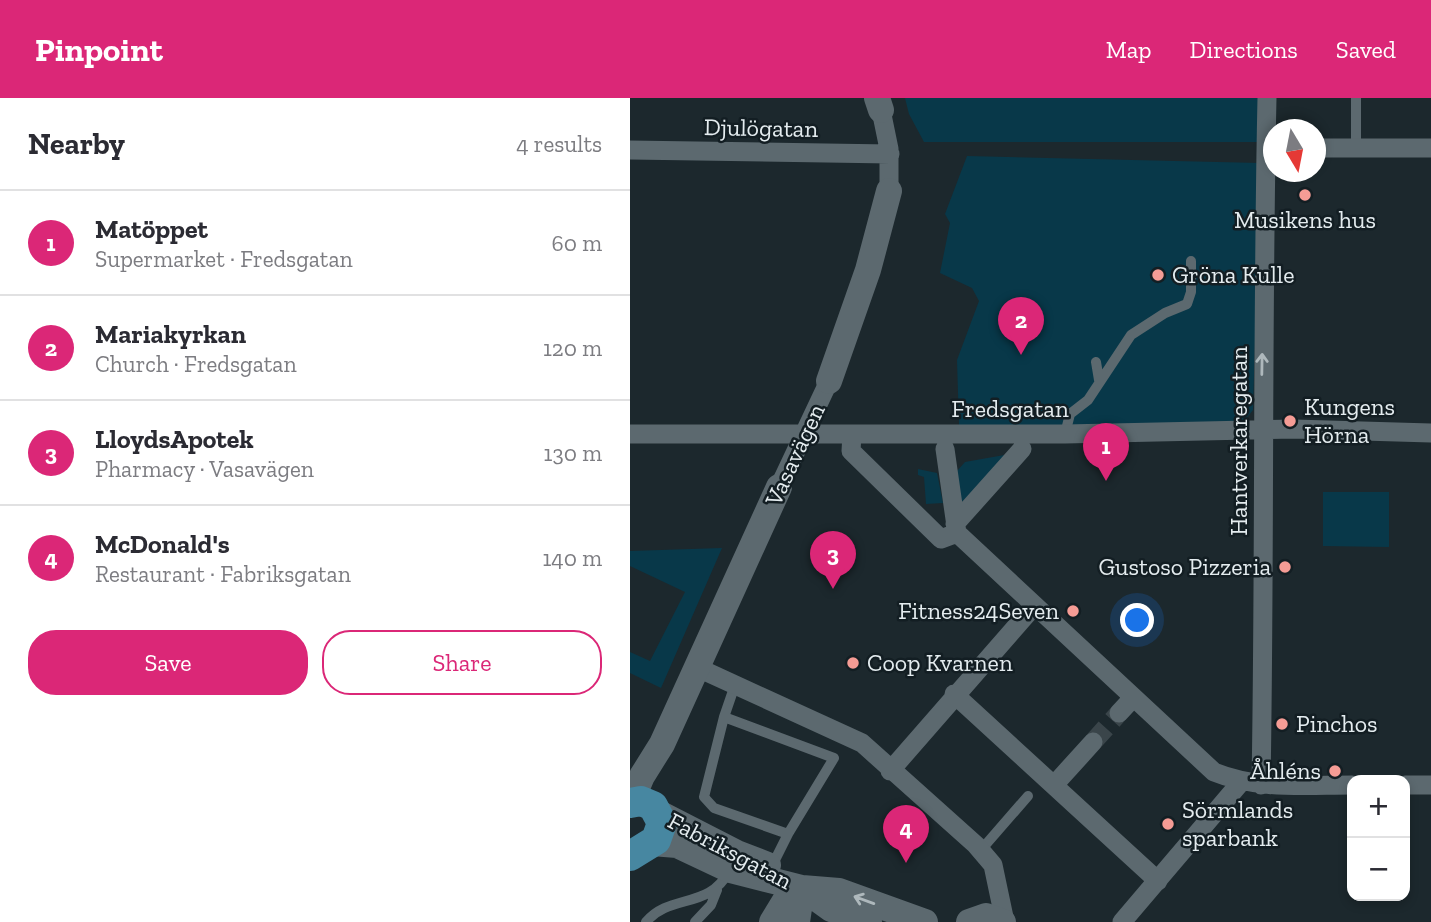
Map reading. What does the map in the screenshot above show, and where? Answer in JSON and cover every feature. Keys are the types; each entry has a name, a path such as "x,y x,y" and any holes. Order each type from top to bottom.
{"main road":[{"name":"Vasavägen","path":"639,848 661,832 643,806"}],"street":[{"name":"Hantverkaregatan","path":"1267,98 1268,119"},
{"name":"Vasavägen","path":"643,806 663,744 696,667 829,382 868,270 889,191 890,154 879,104"},
{"path":"1326,148 1431,148"},
{"name":"Djulögatan","path":"630,150 890,154"},
{"name":"Hantverkaregatan","path":"1261,785 1264,596 1261,432 1268,182"},
{"name":"Fredsgatan","path":"630,434 1065,434 1261,432 1294,429 1431,433"},
{"path":"852,434 851,452 941,539 956,529 1022,450"},
{"path":"945,449 956,529 1034,606 1125,706 1214,772 1241,782 1261,785 1347,785"},
{"path":"890,771 954,694 1034,606"},
{"path":"696,667 862,743 981,850 993,865 998,887 990,921"},
{"path":"954,694 1158,881"},
{"path":"1055,784 1093,742"},
{"path":"1122,922 1241,782"},
{"path":"1410,785 1431,785"},
{"name":"Fabriksgatan","path":"643,806 737,853 772,866 831,909 869,922"},
{"name":"Fabriksgatan","path":"639,848 677,845 723,880 839,891 925,922"},
{"path":"772,922 786,899 802,888"},
{"path":"797,922 802,888"}],"lane":[{"path":"1356,98 1356,148"},
{"path":"1065,434 1070,414 1088,400 1131,335 1165,313 1187,304 1191,292 1191,261"},
{"path":"1096,362 1099,380"},
{"path":"735,685 704,797 714,808 788,834"},
{"path":"724,717 835,758 788,834 772,866"},
{"path":"981,850 1028,796"},
{"path":"646,922 656,912 723,880"},
{"path":"695,922 711,905 723,880"}],"shaded area":[{"path":"905,98 1263,98 1263,142 924,142 909,114"},
{"path":"967,156 1260,163 1253,410 1241,425 959,425 957,360 979,301 972,288 940,273 950,223 945,214"},
{"path":"1010,454 959,505 957,471 965,462"},
{"path":"918,469 937,473 943,503 926,504 924,477 918,475"},
{"path":"1323,492 1389,492 1389,547 1323,546"},
{"path":"722,548 661,688 630,673 630,652 650,661 685,592 630,566 630,551"}],"tunnel":[{"path":"1093,742 1119,713"}],"place":[{"name":"Musikens hus","path":"1305,195"},
{"name":"Gröna Kulle","path":"1158,275"},
{"name":"Mariakyrkan","path":"1021,355"},
{"name":"Kungens Hörna","path":"1290,421"},
{"name":"Matöppet","path":"1106,481"},
{"name":"Gustoso Pizzeria","path":"1285,567"},
{"name":"LloydsApotek","path":"833,589"},
{"name":"Fitness24Seven","path":"1073,611"},
{"name":"Coop Kvarnen","path":"853,663"},
{"name":"Pinchos","path":"1282,724"},
{"name":"Åhléns","path":"1335,771"},
{"name":"Sörmlands sparbank","path":"1168,824"},
{"name":"McDonald's","path":"906,863"}]}
